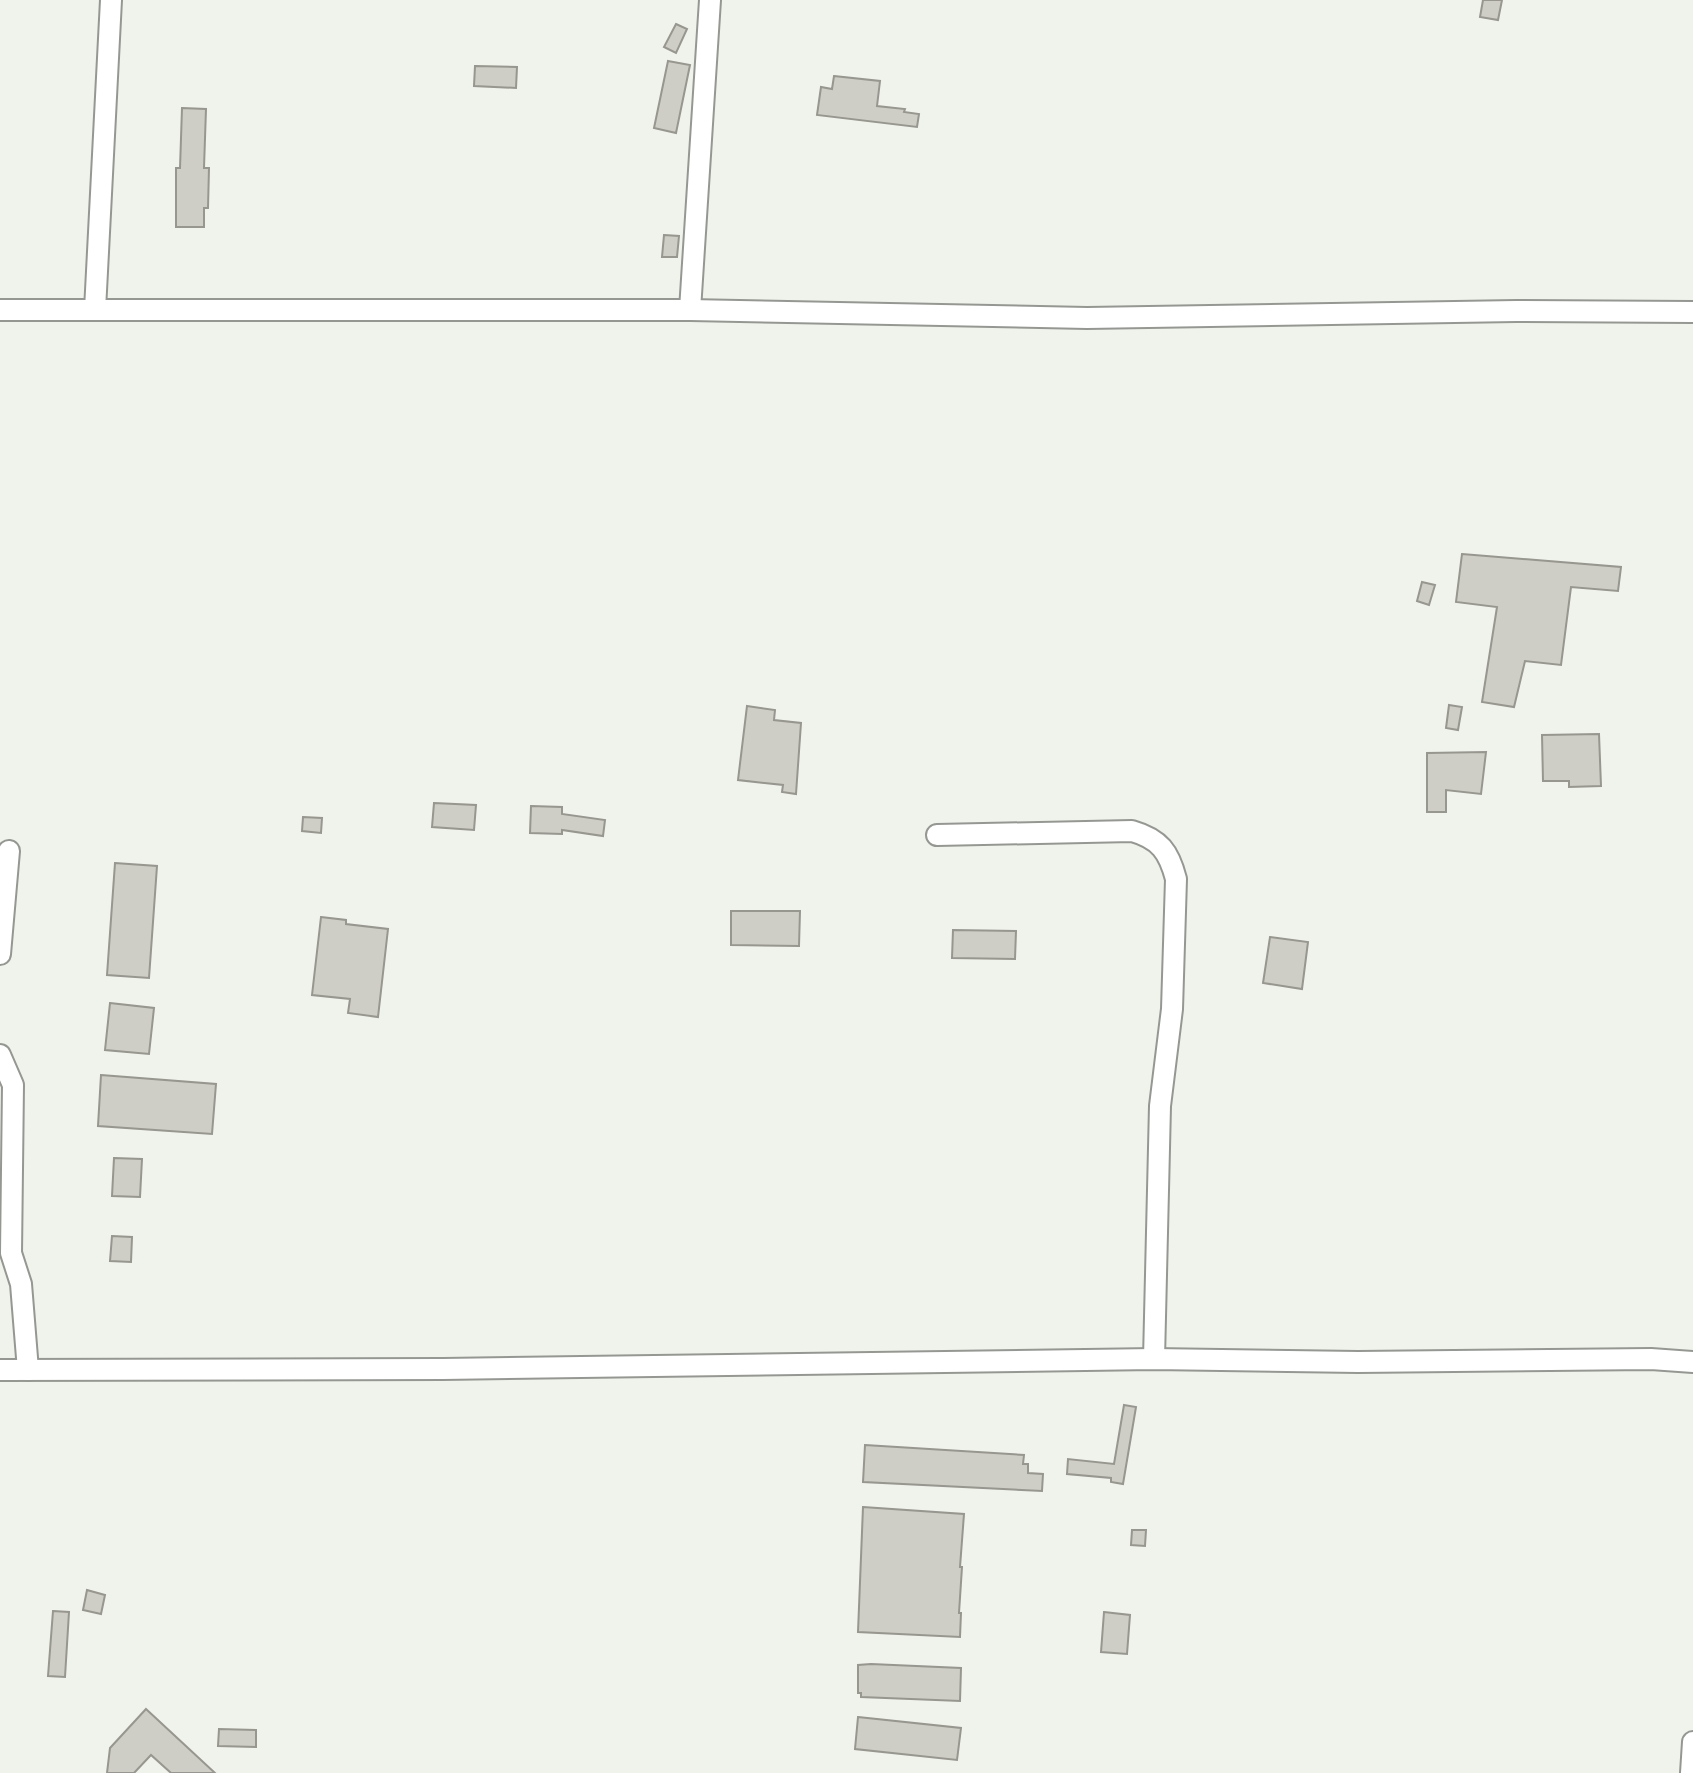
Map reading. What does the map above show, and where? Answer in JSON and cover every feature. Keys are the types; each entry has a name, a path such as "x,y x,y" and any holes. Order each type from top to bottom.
{"street":[{"path":"95,310 111,0"},
{"path":"690,310 710,0"},
{"path":"0,310 690,310 1087,318 1516,311 1693,312"},
{"path":"937,835 1132,831 1149,836 1162,845 1171,860 1176,879 1172,1009 1160,1106 1154,1359"},
{"path":"0,954 9,851"},
{"path":"0,1055 13,1085 11,1253 21,1284 28,1370"},
{"path":"0,1370 443,1369 1154,1359 1358,1362 1651,1359 1693,1362"},
{"path":"1691,1773 1693,1742"}],"building":[{"path":"1483,0 1502,0 1498,20 1480,17"},
{"path":"676,24 687,29 676,53 664,47"},
{"path":"668,61 690,65 676,133 654,128"},
{"path":"475,66 517,67 516,88 474,86"},
{"path":"834,76 880,81 877,106 919,114 917,127 817,115 821,87 832,89"},
{"path":"182,108 206,109 204,168 209,168 204,227 176,227 176,168 180,168"},
{"path":"664,235 679,236 677,257 662,257"},
{"path":"1462,554 1621,567 1618,591 1571,587 1561,665 1525,661 1514,707 1482,702 1497,607 1456,602"},
{"path":"1422,582 1435,585 1429,605 1417,601"},
{"path":"1449,705 1462,707 1458,730 1446,728"},
{"path":"747,706 775,710 774,720 801,723 796,794 782,792 783,785 738,780"},
{"path":"1599,734 1601,786 1569,787 1569,781 1543,781 1542,735"},
{"path":"1486,752 1481,794 1446,790 1446,812 1427,812 1427,753"},
{"path":"434,803 476,805 474,830 432,827"},
{"path":"531,806 562,807 562,814 605,820 603,836 562,830 562,834 530,833"},
{"path":"303,817 322,818 321,833 302,831"},
{"path":"115,863 157,866 149,978 107,975"},
{"path":"731,911 800,911 799,946 731,945"},
{"path":"321,917 346,920 346,924 388,929 378,1017 348,1013 350,999 312,995"},
{"path":"953,930 1016,931 1015,959 952,958"},
{"path":"1270,937 1308,942 1302,989 1263,983"},
{"path":"110,1003 154,1008 149,1054 105,1050"},
{"path":"101,1075 216,1084 212,1134 98,1126"},
{"path":"114,1158 142,1159 140,1197 112,1196"},
{"path":"112,1236 132,1237 131,1262 110,1261"},
{"path":"1124,1405 1136,1407 1123,1484 1111,1482 1111,1478 1067,1474 1068,1459 1114,1464"},
{"path":"865,1445 1024,1455 1023,1464 1028,1464 1028,1473 1043,1474 1042,1491 863,1482"},
{"path":"863,1507 964,1514 960,1637 858,1632"},
{"path":"1132,1530 1146,1530 1145,1546 1131,1545"},
{"path":"87,1590 105,1595 101,1614 83,1610"},
{"path":"53,1611 69,1612 65,1677 48,1676"},
{"path":"1104,1612 1130,1615 1127,1654 1101,1652"},
{"path":"858,1665 961,1668 960,1701 861,1697 858,1693"},
{"path":"146,1709 215,1773 171,1773 151,1755 134,1773 107,1773 110,1748"},
{"path":"858,1717 961,1728 957,1760 855,1749"},
{"path":"219,1729 256,1730 256,1747 218,1746"}]}
